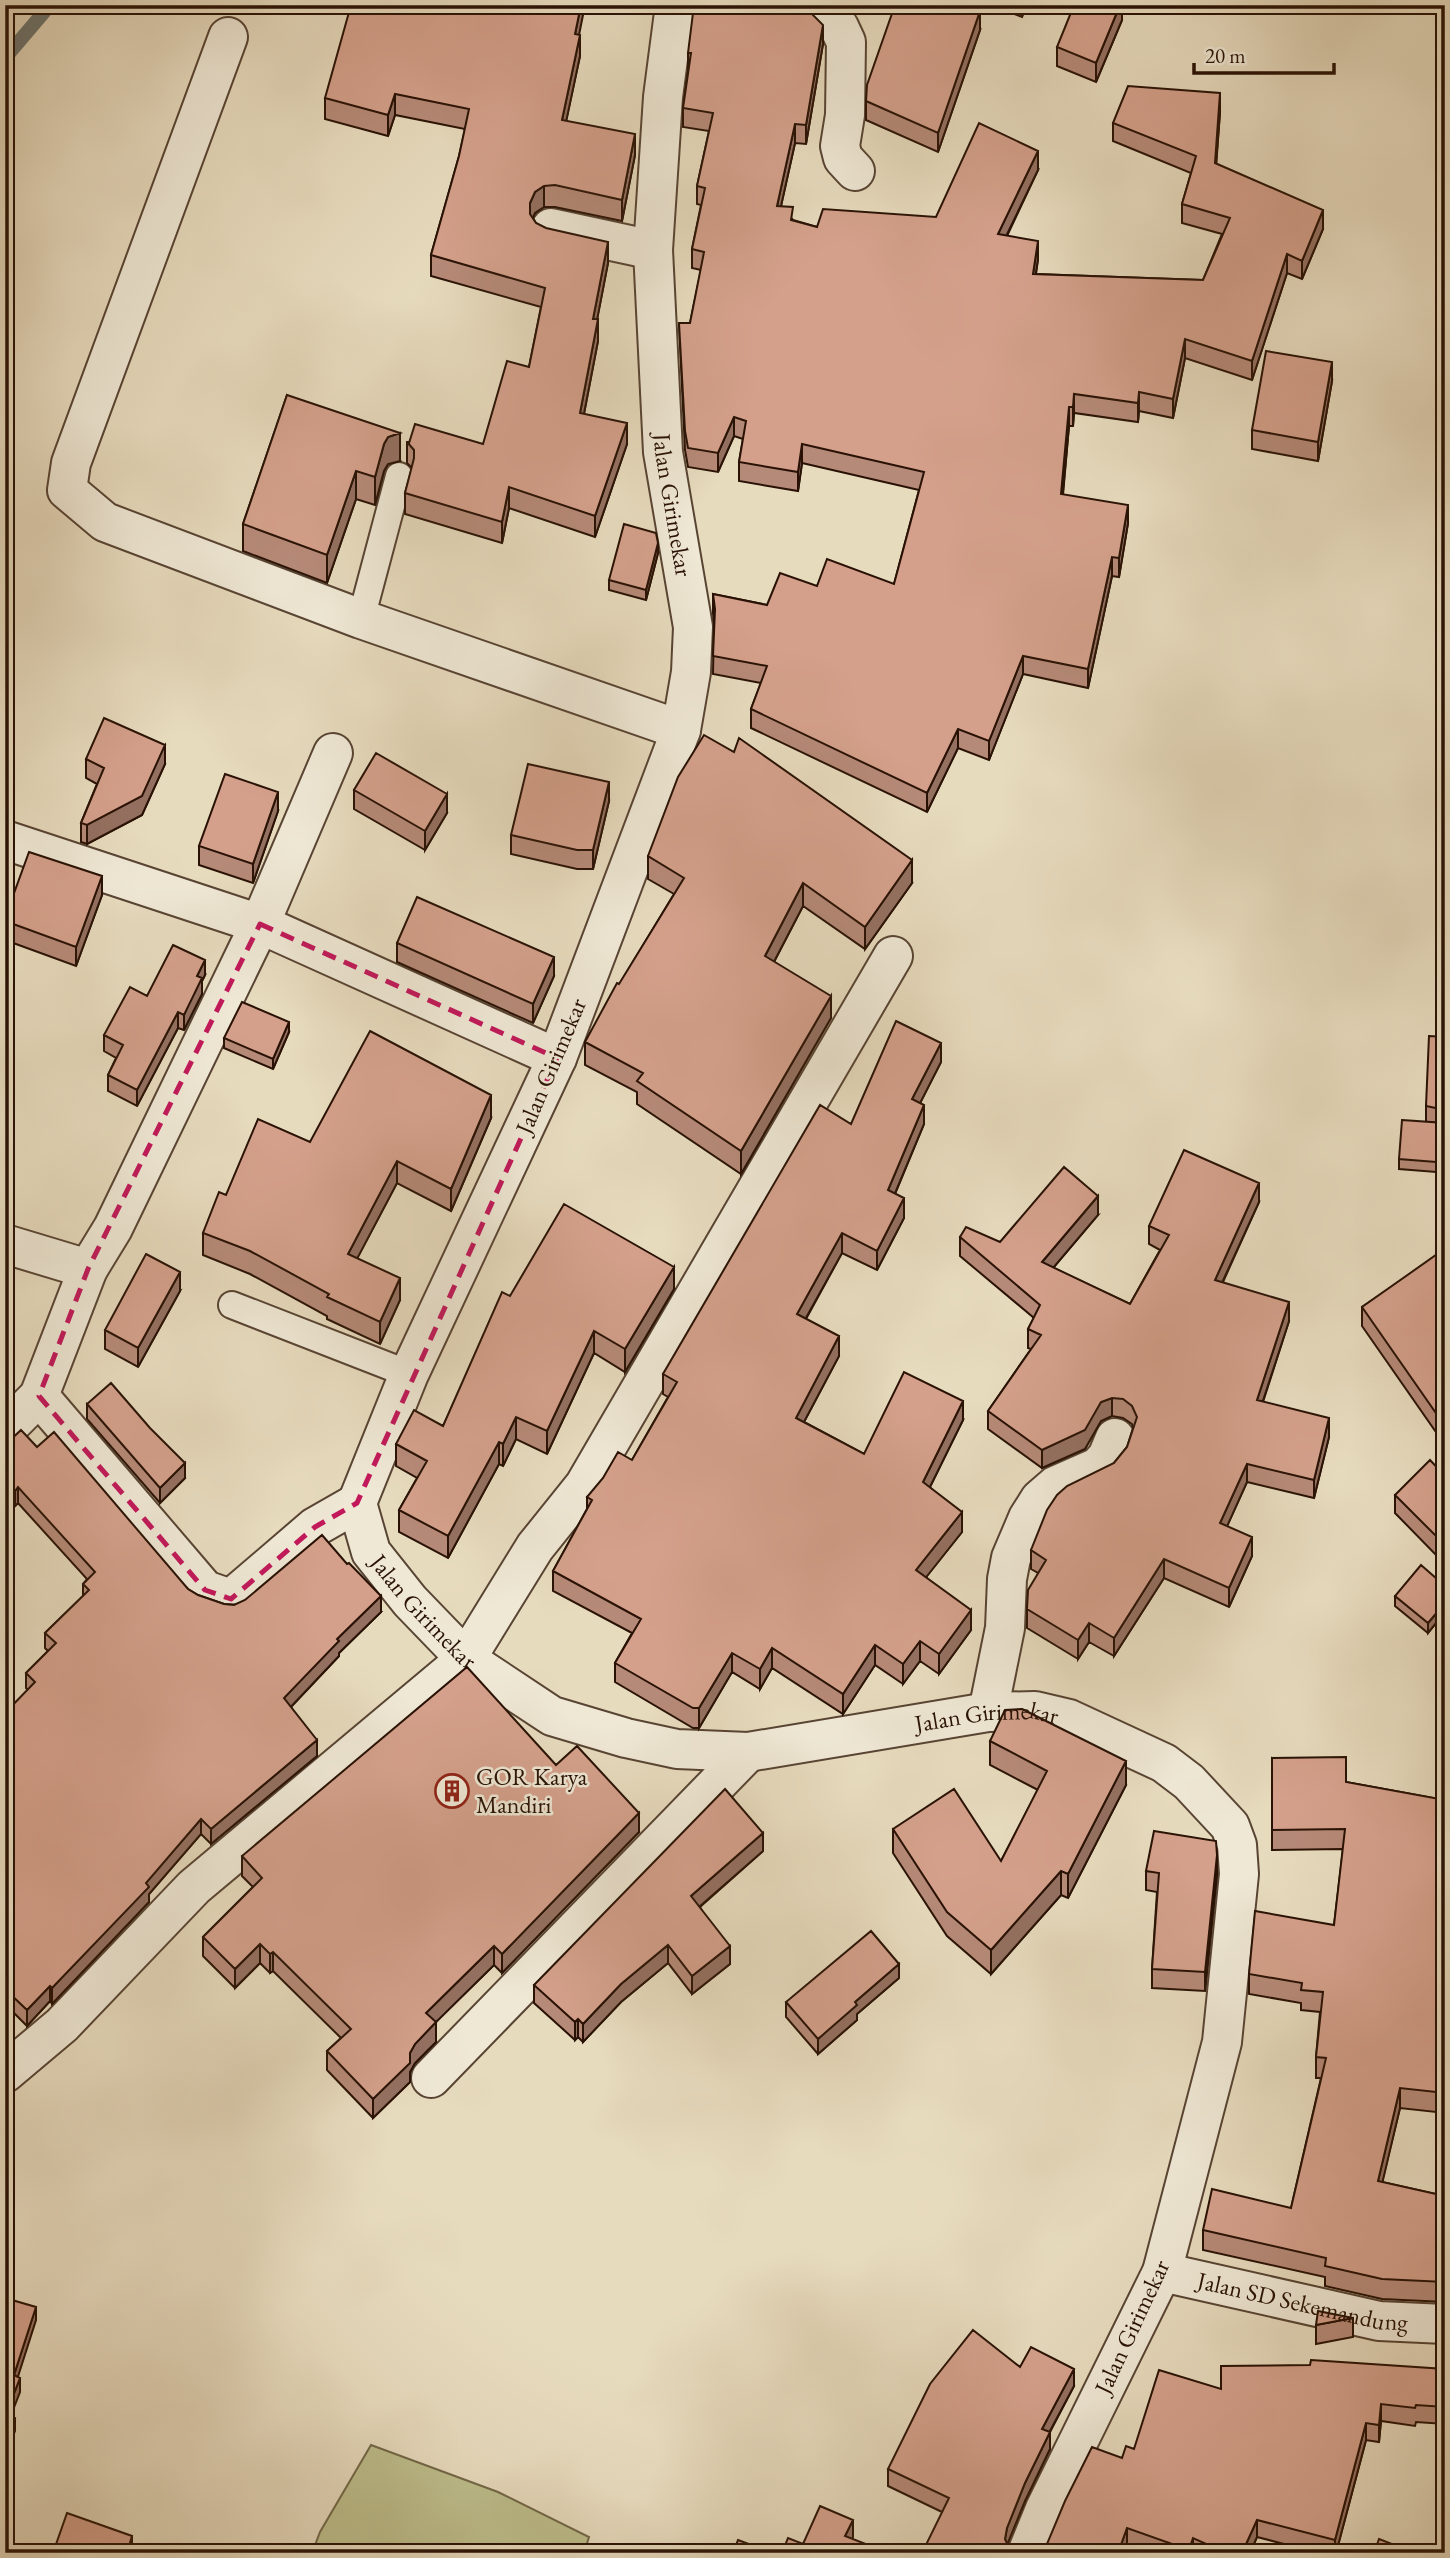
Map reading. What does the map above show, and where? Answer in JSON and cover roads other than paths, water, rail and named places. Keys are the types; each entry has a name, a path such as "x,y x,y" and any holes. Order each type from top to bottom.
{"street":[{"name":"Jalan Girimekar","path":"674,5 663,97 653,250 663,452 693,627 691,672 681,730 557,1058 409,1374 357,1503 371,1552 410,1601 466,1658 552,1716 626,1738 677,1749 748,1752 988,1712 1035,1711 1069,1719 1164,1763 1189,1782 1219,1813 1237,1845 1239,1874 1222,2042 1162,2272 1045,2508 1027,2553"},
{"path":"804,5 821,12 839,27 846,42 845,115 840,146 842,158 855,171"},
{"path":"228,37 71,463 67,490 105,522 362,618 681,730"},
{"path":"551,228 653,250"},
{"path":"5,1430 39,1396 88,1269 113,1228 260,924 333,753"},
{"path":"5,840 260,924 557,1058"},
{"path":"5,2073 62,2025 194,1887 466,1658 535,1547 584,1486 893,956"},
{"path":"5,1244 88,1269"},
{"path":"39,1396 205,1590 231,1599 315,1527 357,1503"},
{"path":"988,1712 1005,1628 1009,1569 1028,1518 1040,1499 1055,1486 1098,1466 1107,1457 1115,1438"},
{"path":"431,2078 748,1752"},
{"name":"Jalan SD Sekemandung","path":"1162,2272 1379,2321 1445,2324"}],"lane":[{"path":"362,618 399,476"},
{"path":"232,1305 409,1374"}],"waterway":[{"path":"5,58 50,5"}],"place":[{"name":"GOR Karya Mandiri","path":"452,1791"}]}
